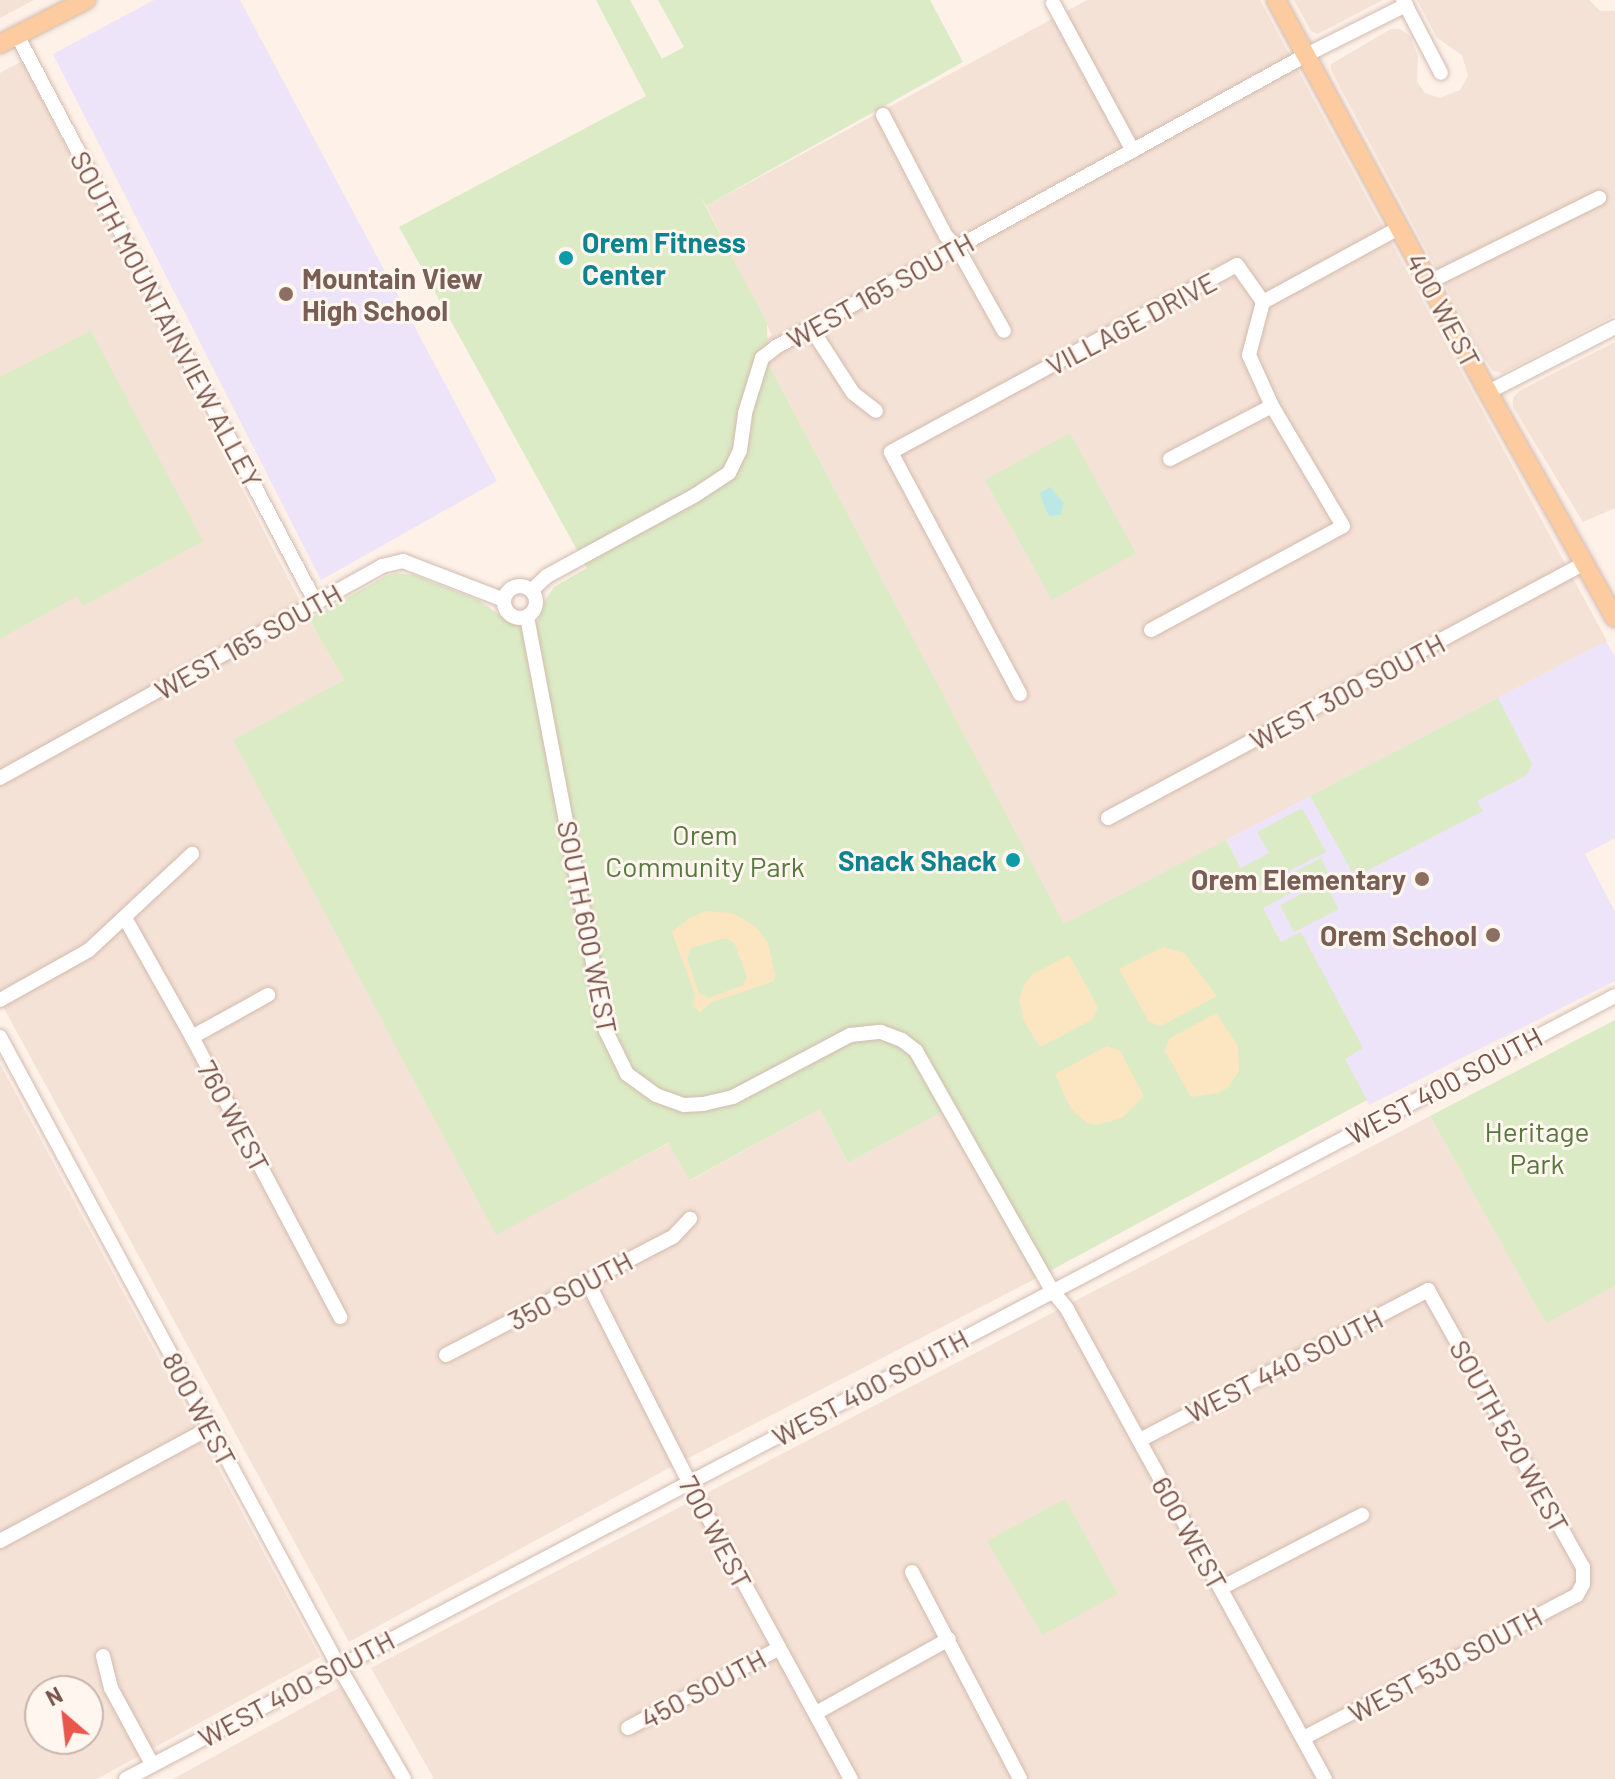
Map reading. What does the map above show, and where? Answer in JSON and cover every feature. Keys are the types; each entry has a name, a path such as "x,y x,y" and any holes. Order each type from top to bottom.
{"main road":[{"path":"8,40 86,0"},
{"name":"400 WEST","path":"1276,0 1488,392 1615,618"}],"street":[{"name":"WEST 165 SOUTH","path":"504,600 515,586 532,590 547,576 694,496 729,473 740,450 745,413 762,358 957,247 1404,2"},
{"path":"1404,2 1441,73"},
{"path":"1053,3 1133,151"},
{"name":"SOUTH MOUNTAINVIEW ALLEY","path":"8,40 316,603"},
{"path":"883,115 946,236 957,247 1004,331"},
{"path":"1429,282 1599,198"},
{"name":"VILLAGE DRIVE","path":"1020,694 891,452 1237,265 1263,302 1399,228"},
{"path":"1151,630 1343,526 1272,406 1249,355 1263,302"},
{"path":"1488,392 1615,327"},
{"path":"811,328 853,393 876,411"},
{"path":"1170,459 1272,406"},
{"name":"WEST 165 SOUTH","path":"0,778 382,566 403,561 504,600"},
{"name":"WEST 300 SOUTH","path":"1108,818 1585,563"},
{"path":"527,617 537,603 532,590"},
{"name":"WEST 165 SOUTH","path":"504,600 512,616 527,617"},
{"name":"SOUTH 600 WEST","path":"527,617 606,1031 627,1074 645,1090 675,1102 715,1103 850,1035 881,1032 902,1040 924,1060 1051,1289"},
{"path":"0,1000 89,950 192,854"},
{"name":"760 WEST","path":"125,918 192,1037 340,1317"},
{"path":"192,1037 268,995"},
{"name":"WEST 400 SOUTH","path":"126,1779 338,1665 690,1484 1051,1289 1615,996"},
{"name":"800 WEST","path":"0,1037 338,1665 404,1779"},
{"name":"350 SOUTH","path":"446,1355 673,1237 690,1219"},
{"name":"700 WEST","path":"587,1281 690,1484 851,1779"},
{"name":"600 WEST","path":"1051,1289 1067,1309 1325,1779"},
{"name":"WEST 440 SOUTH","path":"1140,1440 1428,1290"},
{"name":"SOUTH 520 WEST","path":"1428,1290 1583,1567 1583,1584"},
{"path":"0,1541 210,1428"},
{"path":"1221,1588 1362,1515"},
{"path":"912,1572 1020,1779"},
{"name":"WEST 530 SOUTH","path":"1303,1738 1577,1595 1583,1584"},
{"path":"816,1713 949,1639"},
{"name":"450 SOUTH","path":"628,1728 778,1649"},
{"path":"103,1656 111,1688 152,1764"}],"shaded area":[{"path":"0,0 34,0 0,18"},
{"name":"Mountain View High School","path":"154,0 240,0 497,481 321,580 53,54"},
{"path":"1087,0 1260,0 1607,641 1064,925 768,363 762,341 772,335 706,206"},
{"path":"1294,0 1383,0 1318,34 1311,31"},
{"path":"1417,0 1589,0 1600,11 1615,11 1615,315 1503,373 1493,371 1482,355 1331,70 1331,64 1391,29 1400,29 1410,36 1418,56 1417,82 1425,93 1440,98 1460,90 1468,76 1462,55 1437,38"},
{"path":"22,61 309,619 344,680 234,741 496,1234 669,1143 691,1180 820,1109 848,1163 942,1112 1035,1279 669,1468 349,1642 0,1001 0,73"},
{"path":"1615,342 1615,508 1583,522 1513,407 1513,398 1519,391"},
{"name":"Orem Elementary","path":"1606,641 1615,657 1615,838 1585,854 1615,912 1615,981 1369,1105 1226,840"},
{"path":"0,1064 320,1657 97,1779 0,1779"},
{"path":"1430,1116 1546,1322 1615,1286 1615,1779 434,1779 371,1668"},
{"path":"344,1685 397,1779 173,1779"}],"green space":[{"name":"Orem Community Park","path":"596,0 630,0 662,59 684,47 658,0 930,0 963,62 706,206 699,194 767,323 768,363 1064,924 1226,840 1241,868 1269,853 1257,832 1302,808 1326,852 1253,889 1255,893 1285,877 1293,892 1263,908 1281,942 1301,932 1363,1048 1345,1059 1367,1100 1035,1279 942,1112 848,1163 820,1109 690,1180 668,1143 496,1235 233,740 344,680 309,619 386,576 397,573 414,575 480,601 512,624 538,622 540,608 554,587 587,568 399,227 646,96"},
{"path":"91,331 203,541 83,606 77,596 0,639 0,377"},
{"path":"1070,433 1136,553 1052,600 985,480"},
{"path":"1498,698 1532,764 1527,775 1477,801 1483,811 1363,873 1351,870 1310,796"},
{"path":"1321,858 1329,874 1297,891 1289,875"},
{"path":"1324,882 1339,909 1294,932 1280,905"},
{"name":"Heritage Park","path":"1615,1020 1615,1286 1546,1323 1430,1116"},
{"path":"1065,1499 1118,1594 1042,1635 987,1541"}],"sand":[{"path":"706,911 732,913 755,926 768,943 774,981 710,1003 700,1012 693,1006 695,995 672,932 688,919","holes":["725,938 734,942 747,977 743,985 709,998 699,993 687,958 691,948"]},
{"path":"1163,947 1184,953 1217,996 1161,1026 1149,1022 1119,969"},
{"path":"1069,955 1098,1007 1092,1020 1040,1047 1024,1021 1019,1000 1025,983 1033,974"},
{"path":"1216,1013 1238,1046 1239,1071 1227,1088 1218,1093 1191,1097 1165,1051 1169,1039"},
{"path":"1107,1046 1120,1051 1144,1096 1122,1118 1097,1125 1087,1123 1071,1109 1055,1074"}],"water":[{"path":"1050,487 1064,503 1060,515 1050,516 1046,511 1040,493"}],"place":[{"name":"Orem Fitness Center","path":"566,258"},
{"name":"Mountain View High School","path":"286,294"},
{"name":"Snack Shack","path":"1013,860"},
{"name":"Orem Elementary","path":"1422,879"},
{"name":"Orem School","path":"1493,935"}]}
